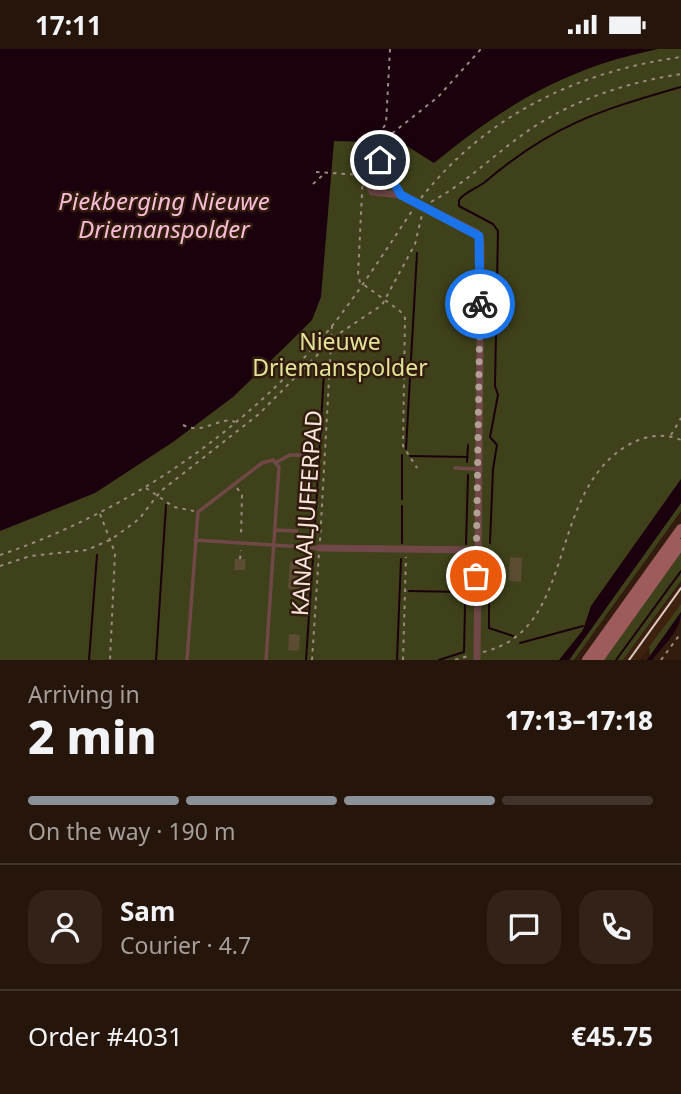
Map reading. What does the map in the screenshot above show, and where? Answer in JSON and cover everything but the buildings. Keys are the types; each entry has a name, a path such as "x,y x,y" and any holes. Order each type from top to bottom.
{"main road":[{"path":"587,660 681,529"},
{"path":"598,660 681,544"}],"street":[{"path":"401,195 380,160 373,162 369,175 372,192 401,195 477,233 481,239 476,657"},
{"path":"319,548 476,550"}],"lane":[{"path":"187,660 198,512 266,460 277,462 290,454 303,455"},
{"path":"267,660 279,467 277,462"},
{"path":"455,468 477,469"},
{"path":"275,530 297,531"},
{"path":"195,540 319,548"}],"path":[{"path":"380,160 385,139 438,97 481,49"},
{"path":"0,555 100,513 145,487 235,422 287,374 332,325 363,285 417,204 462,153 526,106 574,82 606,72 681,57"},
{"path":"0,566 30,555 78,553 112,539 139,519 158,496 259,414 332,340 386,301 415,244 425,208 456,190 524,133 571,106 625,85 681,74"},
{"path":"316,172 369,175"},
{"path":"313,184 326,172"},
{"path":"363,285 405,318 403,446 416,468"},
{"name":"KANAALJUFFERPAD","path":"312,660 332,325"},
{"path":"672,437 680,419 675,417"},
{"path":"183,425 201,430 227,420 235,422"},
{"path":"455,660 476,657 510,643 534,616 551,584 585,488 600,467 617,452 640,439 672,437 681,440"},
{"path":"234,483 242,495 240,559"},
{"path":"145,487 174,507 198,512"},
{"path":"100,513 112,539 115,566 110,660"},
{"path":"403,660 407,549"},
{"path":"661,660 681,633"}],"shaded area":[{"path":"681,584 681,604 640,660 624,660"}],"green space":[{"name":"Nieuwe Driemanspolder","path":"0,49 681,49 681,495 561,660 0,660"},
{"path":"681,503 681,511 574,660 569,660"},
{"path":"681,547 681,581 623,660 601,660"},
{"path":"681,604 681,612 650,656 649,647"}],"water":[{"name":"Piekberging Nieuwe Driemanspolder","path":"0,49 658,49 594,67 538,91 486,123 434,163 402,143 334,141 321,297 312,320 233,397 173,442 95,493 0,531"},
{"path":"681,479 681,503 569,660 559,660 583,630 591,606"},
{"path":"681,612 671,638 652,660 647,660"}],"waterway":[{"path":"490,543 493,469 497,445 490,437 498,395 495,386 498,231 493,224 459,206 459,200 554,133 601,112 681,87"},
{"path":"406,449 417,253"},
{"path":"314,542 324,372"},
{"path":"467,462 468,445"},
{"path":"402,455 402,499"},
{"path":"410,456 468,457"},
{"path":"466,544 468,475"},
{"path":"156,660 166,505"},
{"path":"402,506 402,543"},
{"path":"89,660 97,555"},
{"path":"306,660 313,557"},
{"path":"397,660 401,559"},
{"path":"489,561 489,628 513,636"},
{"path":"439,660 464,652 466,562"},
{"path":"616,660 681,571"},
{"path":"409,591 464,592"},
{"path":"520,643 583,626"}],"tram line":[{"path":"629,660 681,588"}],"way so far":[{"path":"476,576 480,304"}],"route":[{"path":"380,160 384,162 401,195 477,233 481,239 480,304"}]}
